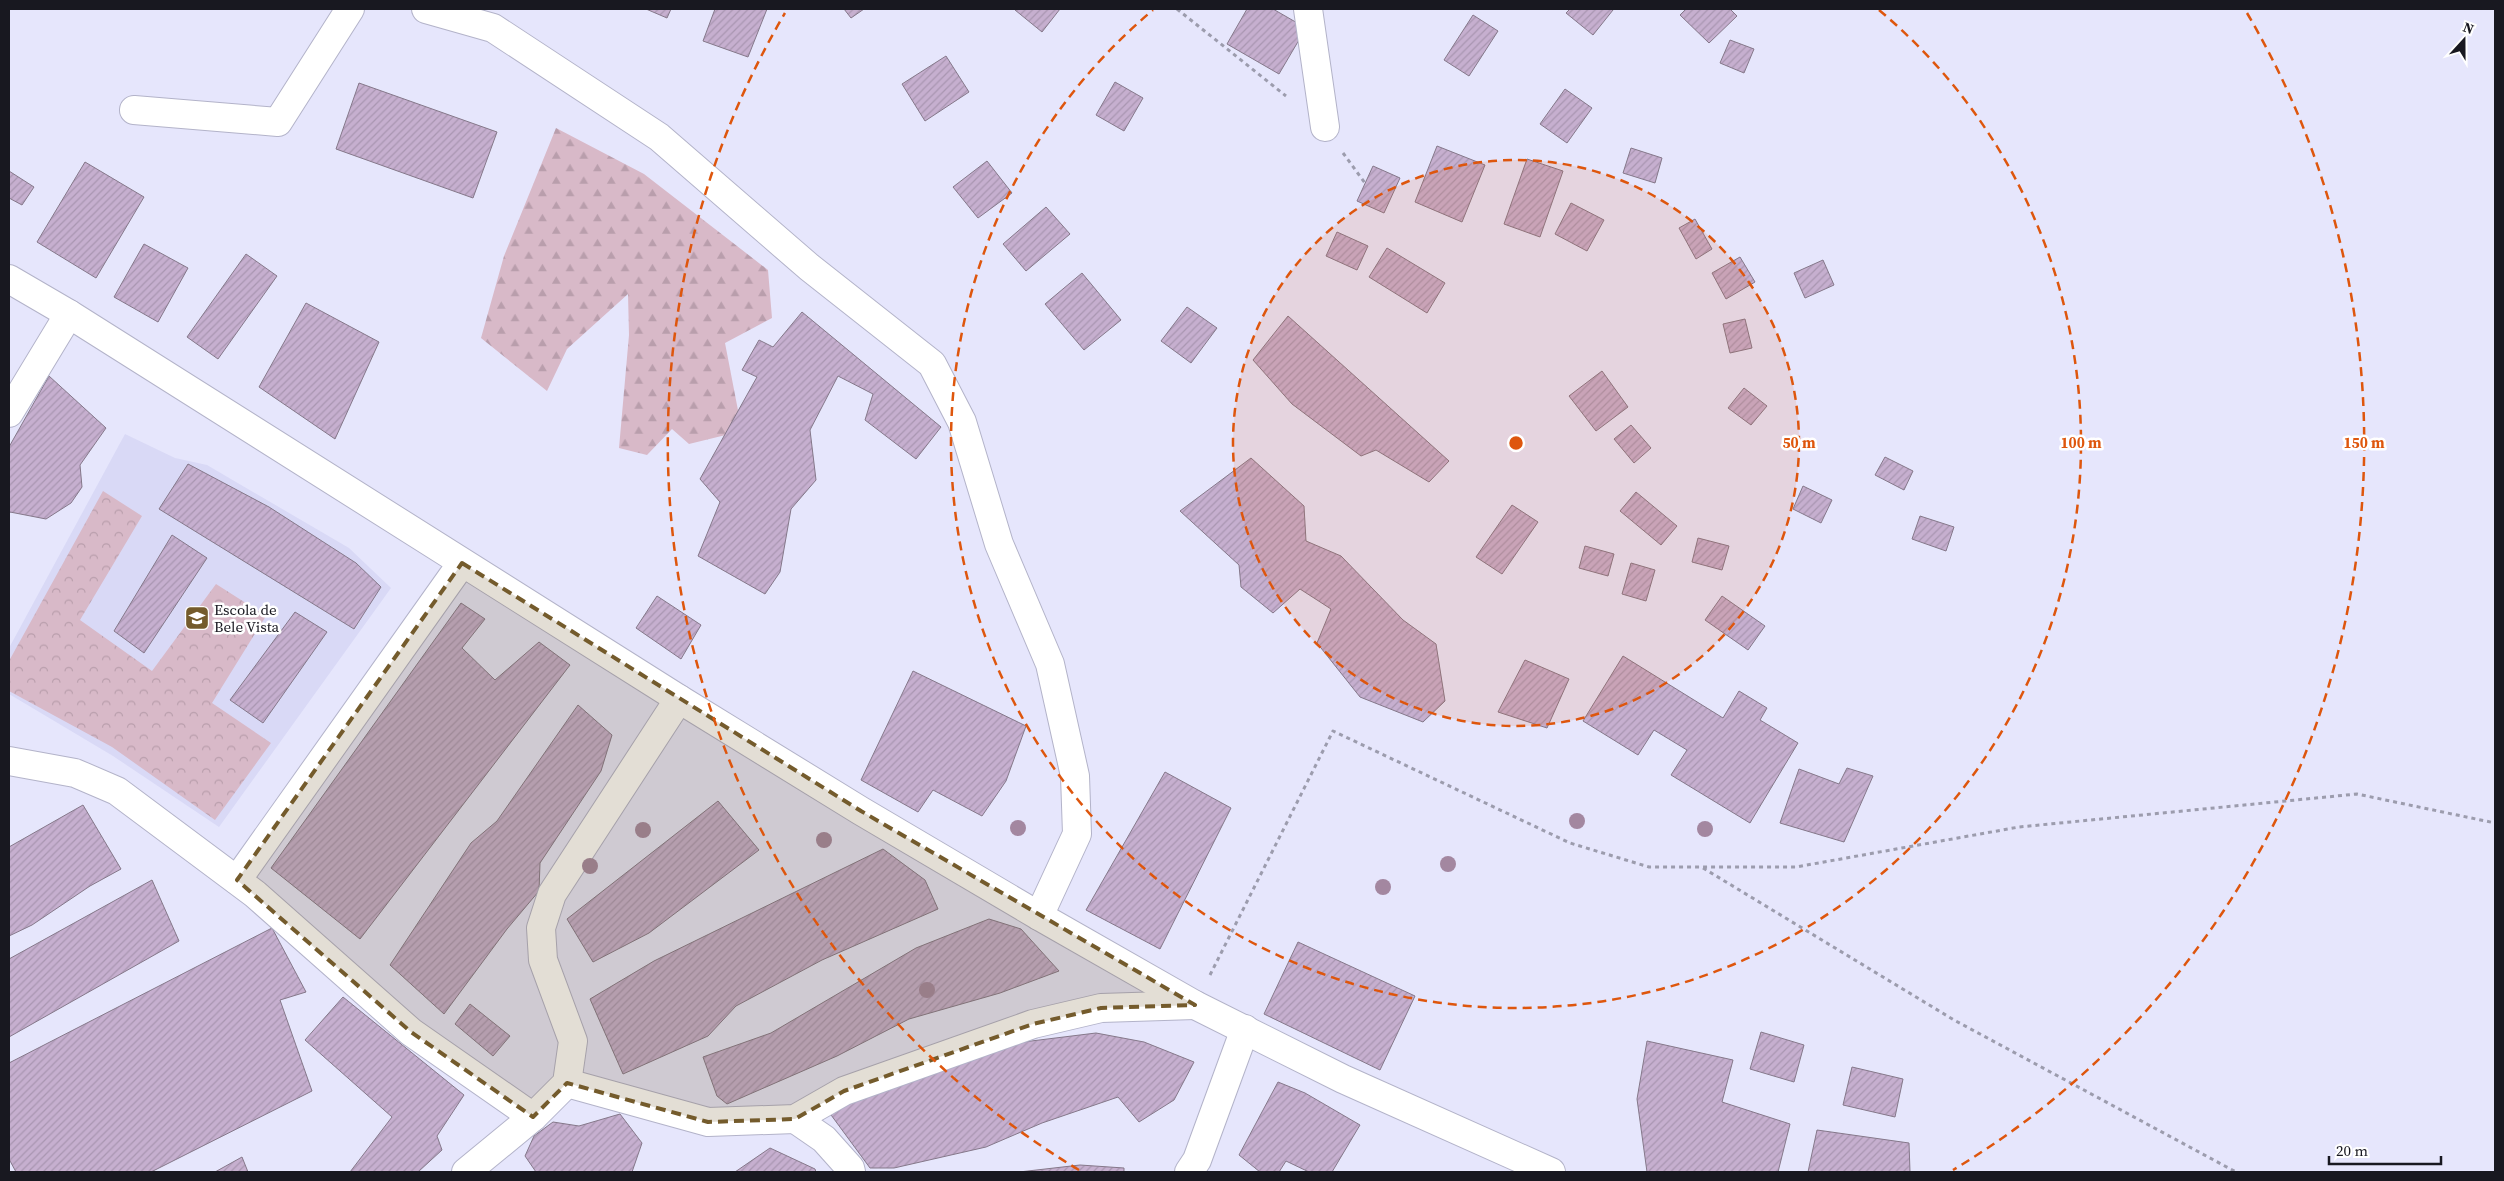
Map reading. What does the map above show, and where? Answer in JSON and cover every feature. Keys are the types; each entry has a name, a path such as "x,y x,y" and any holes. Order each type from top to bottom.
{"street":[{"path":"134,110 278,122 350,9"},
{"path":"426,9 493,28 659,137 809,267 932,364 962,422 1000,544 1050,664 1075,776 1077,834 1039,916"},
{"path":"1308,9 1325,127"},
{"path":"9,279 69,314 861,812 1039,916 1195,1005 1524,1167 1551,1172"},
{"path":"9,413 69,314"},
{"path":"236,880 462,562"},
{"path":"466,1172 532,1117 567,1084 573,1041 543,960 541,928 552,894 679,699"},
{"path":"9,761 75,774 116,791 255,894 411,1032 532,1117"},
{"path":"567,1084 708,1122 795,1119 844,1091 1033,1024 1101,1008 1195,1005"},
{"path":"1189,1172 1196,1160 1245,1029"},
{"path":"795,1119 824,1139 851,1172"}],"path":[{"path":"1177,9 1325,127 1364,183"},
{"path":"1195,1005 1333,731 1570,842 1649,867 1796,867 2019,827 2357,794 2495,823"},
{"path":"1702,868 1954,1020 2236,1172"}],"highlighted area":[{"path":"462,563 861,811 1195,1005 1101,1008 1033,1024 844,1091 795,1119 708,1122 567,1083 533,1117 411,1032 237,880"}],"shaded area":[{"name":"Escola de Bele Vista","path":"125,434 175,458 207,465 349,548 391,588 219,827 113,756 9,694 9,648"}],"green space":[{"path":"556,128 644,174 768,270 772,318 725,343 742,431 689,444 672,429 647,455 619,448 629,335 628,294 567,349 547,391 481,338 504,256"},
{"path":"103,491 142,516 80,620 152,671 216,584 266,616 212,703 271,743 215,820 112,747 9,691 9,661"}],"building":[{"path":"646,9 671,9 667,18"},
{"path":"715,9 767,9 748,57 703,41"},
{"path":"844,9 864,9 851,18"},
{"path":"1016,9 1060,9 1042,32"},
{"path":"1247,9 1273,9 1306,28 1279,74 1227,44"},
{"path":"1570,9 1613,10 1593,35 1566,13"},
{"path":"1686,9 1730,9 1737,16 1709,43 1680,15"},
{"path":"1473,15 1498,31 1469,76 1444,60"},
{"path":"1730,40 1754,49 1744,73 1720,63"},
{"path":"946,56 969,92 925,121 902,84"},
{"path":"1115,82 1143,98 1124,131 1096,115"},
{"path":"359,83 497,132 473,198 336,149"},
{"path":"1565,89 1592,108 1567,143 1540,124"},
{"path":"1437,146 1485,165 1462,222 1415,202"},
{"path":"1631,148 1662,158 1655,183 1623,173"},
{"path":"1527,159 1563,171 1540,237 1504,224"},
{"path":"987,161 1012,193 978,218 953,187"},
{"path":"85,162 144,197 96,278 37,242"},
{"path":"1373,166 1400,178 1384,213 1357,201"},
{"path":"9,171 34,187 22,205 9,198"},
{"path":"1571,203 1604,220 1587,251 1555,234"},
{"path":"1046,207 1070,234 1026,271 1003,244"},
{"path":"1695,219 1712,249 1696,259 1679,228"},
{"path":"1337,232 1368,246 1357,270 1326,256"},
{"path":"144,244 188,268 158,322 114,297"},
{"path":"1387,248 1445,283 1427,313 1369,277"},
{"path":"246,254 277,276 218,359 187,337"},
{"path":"1740,257 1755,282 1726,299 1712,273"},
{"path":"1823,260 1834,285 1805,298 1794,273"},
{"path":"1082,273 1121,320 1084,350 1045,304"},
{"path":"306,303 379,342 335,439 259,387"},
{"path":"1187,307 1217,328 1191,363 1161,341"},
{"path":"802,312 941,427 916,459 865,420 873,394 838,376 810,430 816,480 791,509 780,572 765,594 698,556 720,502 700,479 757,377 742,370 759,340 773,347"},
{"path":"1288,316 1449,461 1429,482 1376,450 1361,456 1292,404 1253,360"},
{"path":"1745,319 1752,348 1730,353 1723,324"},
{"path":"1602,371 1628,407 1596,431 1569,396"},
{"path":"49,376 106,428 80,465 82,487 71,503 46,519 10,512 9,515 9,447"},
{"path":"1744,388 1767,406 1751,425 1728,408"},
{"path":"1631,425 1651,448 1634,463 1614,439"},
{"path":"1885,457 1913,471 1904,490 1875,475"},
{"path":"1251,458 1304,506 1306,541 1341,556 1403,620 1436,644 1445,701 1423,722 1360,697 1317,643 1331,609 1300,589 1273,613 1241,587 1239,565 1180,511"},
{"path":"188,464 269,507 356,563 381,587 354,629 159,509"},
{"path":"1803,486 1832,500 1821,523 1793,509"},
{"path":"1636,492 1677,526 1661,545 1620,511"},
{"path":"1512,505 1538,522 1502,574 1476,557"},
{"path":"1920,516 1954,527 1946,551 1912,539"},
{"path":"172,535 207,558 144,653 114,631"},
{"path":"1698,538 1729,546 1722,570 1692,562"},
{"path":"1585,546 1614,554 1608,576 1579,568"},
{"path":"1631,563 1655,570 1646,601 1622,594"},
{"path":"657,596 701,625 681,659 636,628"},
{"path":"1722,596 1765,626 1748,650 1705,620"},
{"path":"461,603 485,619 462,648 495,680 539,642 570,665 360,939 271,868"},
{"path":"295,612 327,632 263,723 230,700"},
{"path":"1623,656 1723,718 1739,691 1767,708 1760,720 1798,743 1750,823 1671,775 1687,750 1654,730 1638,755 1583,721"},
{"path":"1525,660 1569,679 1547,728 1498,712"},
{"path":"913,671 1026,726 1006,781 982,816 933,790 918,812 861,780"},
{"path":"578,705 612,735 601,771 540,863 539,891 507,929 444,1014 390,965 471,843 497,821"},
{"path":"1847,768 1873,776 1844,842 1780,823 1799,769 1839,784"},
{"path":"1165,772 1231,808 1160,949 1086,910"},
{"path":"718,801 759,850 649,933 593,962 567,919"},
{"path":"83,805 121,869 90,886 32,925 9,936 9,847"},
{"path":"883,849 925,880 938,909 822,960 736,1006 708,1036 623,1074 590,999 654,961"},
{"path":"152,880 179,941 9,1037 9,959"},
{"path":"989,919 1021,929 1059,971 1000,993 909,1019 837,1056 727,1104 717,1096 703,1057 771,1033 916,948"},
{"path":"272,928 306,992 280,1000 312,1091 151,1172 16,1172 9,1159 9,1063"},
{"path":"1298,942 1415,996 1380,1070 1264,1014"},
{"path":"343,997 464,1095 437,1136 442,1150 418,1172 350,1172 392,1117 305,1040"},
{"path":"470,1004 510,1036 493,1056 455,1024"},
{"path":"1761,1032 1804,1045 1794,1082 1750,1069"},
{"path":"1096,1033 1144,1042 1194,1062 1174,1100 1139,1122 1118,1097 1042,1123 986,1147 894,1168 870,1168 823,1104 1015,1043"},
{"path":"1647,1041 1733,1060 1722,1102 1790,1124 1778,1172 1647,1172 1637,1099"},
{"path":"1852,1067 1903,1079 1895,1117 1843,1105"},
{"path":"1278,1082 1305,1093 1360,1125 1332,1172 1309,1172 1286,1161 1279,1172 1260,1172 1239,1155"},
{"path":"620,1114 642,1143 632,1172 536,1172 525,1156 534,1136 553,1122 579,1126"},
{"path":"1817,1130 1909,1143 1910,1172 1808,1172"},
{"path":"770,1148 815,1169 816,1172 735,1172"},
{"path":"242,1157 248,1172 215,1172"},
{"path":"1080,1165 1124,1168 1124,1172 1019,1172"}],"place":[{"name":"Escola de Bele Vista","path":"197,618"}]}
